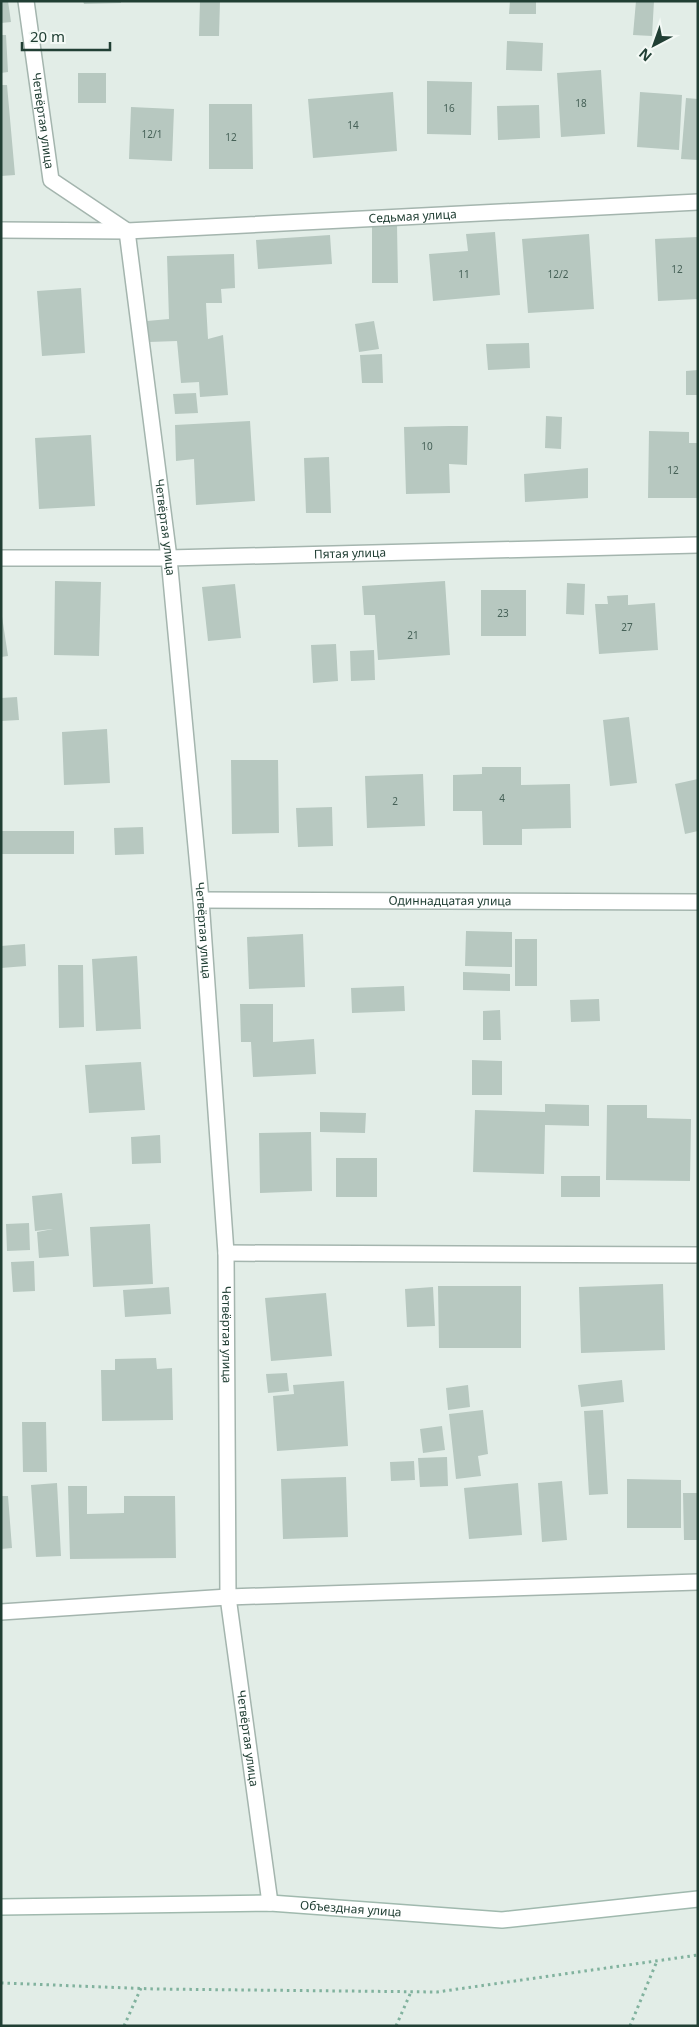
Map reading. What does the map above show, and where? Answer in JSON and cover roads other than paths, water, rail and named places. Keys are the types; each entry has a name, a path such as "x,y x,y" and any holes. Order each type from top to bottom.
{"street":[{"name":"Четвёртая улица","path":"26,1 51,180 127,231 169,558 202,900 226,1253 228,1597 270,1903"},
{"name":"Седьмая улица","path":"1,230 127,231 698,202"},
{"name":"Пятая улица","path":"1,558 169,558 698,545"},
{"name":"Одиннадцатая улица","path":"202,900 698,902"},
{"path":"226,1253 698,1255"},
{"path":"1,1612 228,1597 698,1582"},
{"name":"Объездная улица","path":"1,1907 270,1903 502,1920 698,1899"}]}
